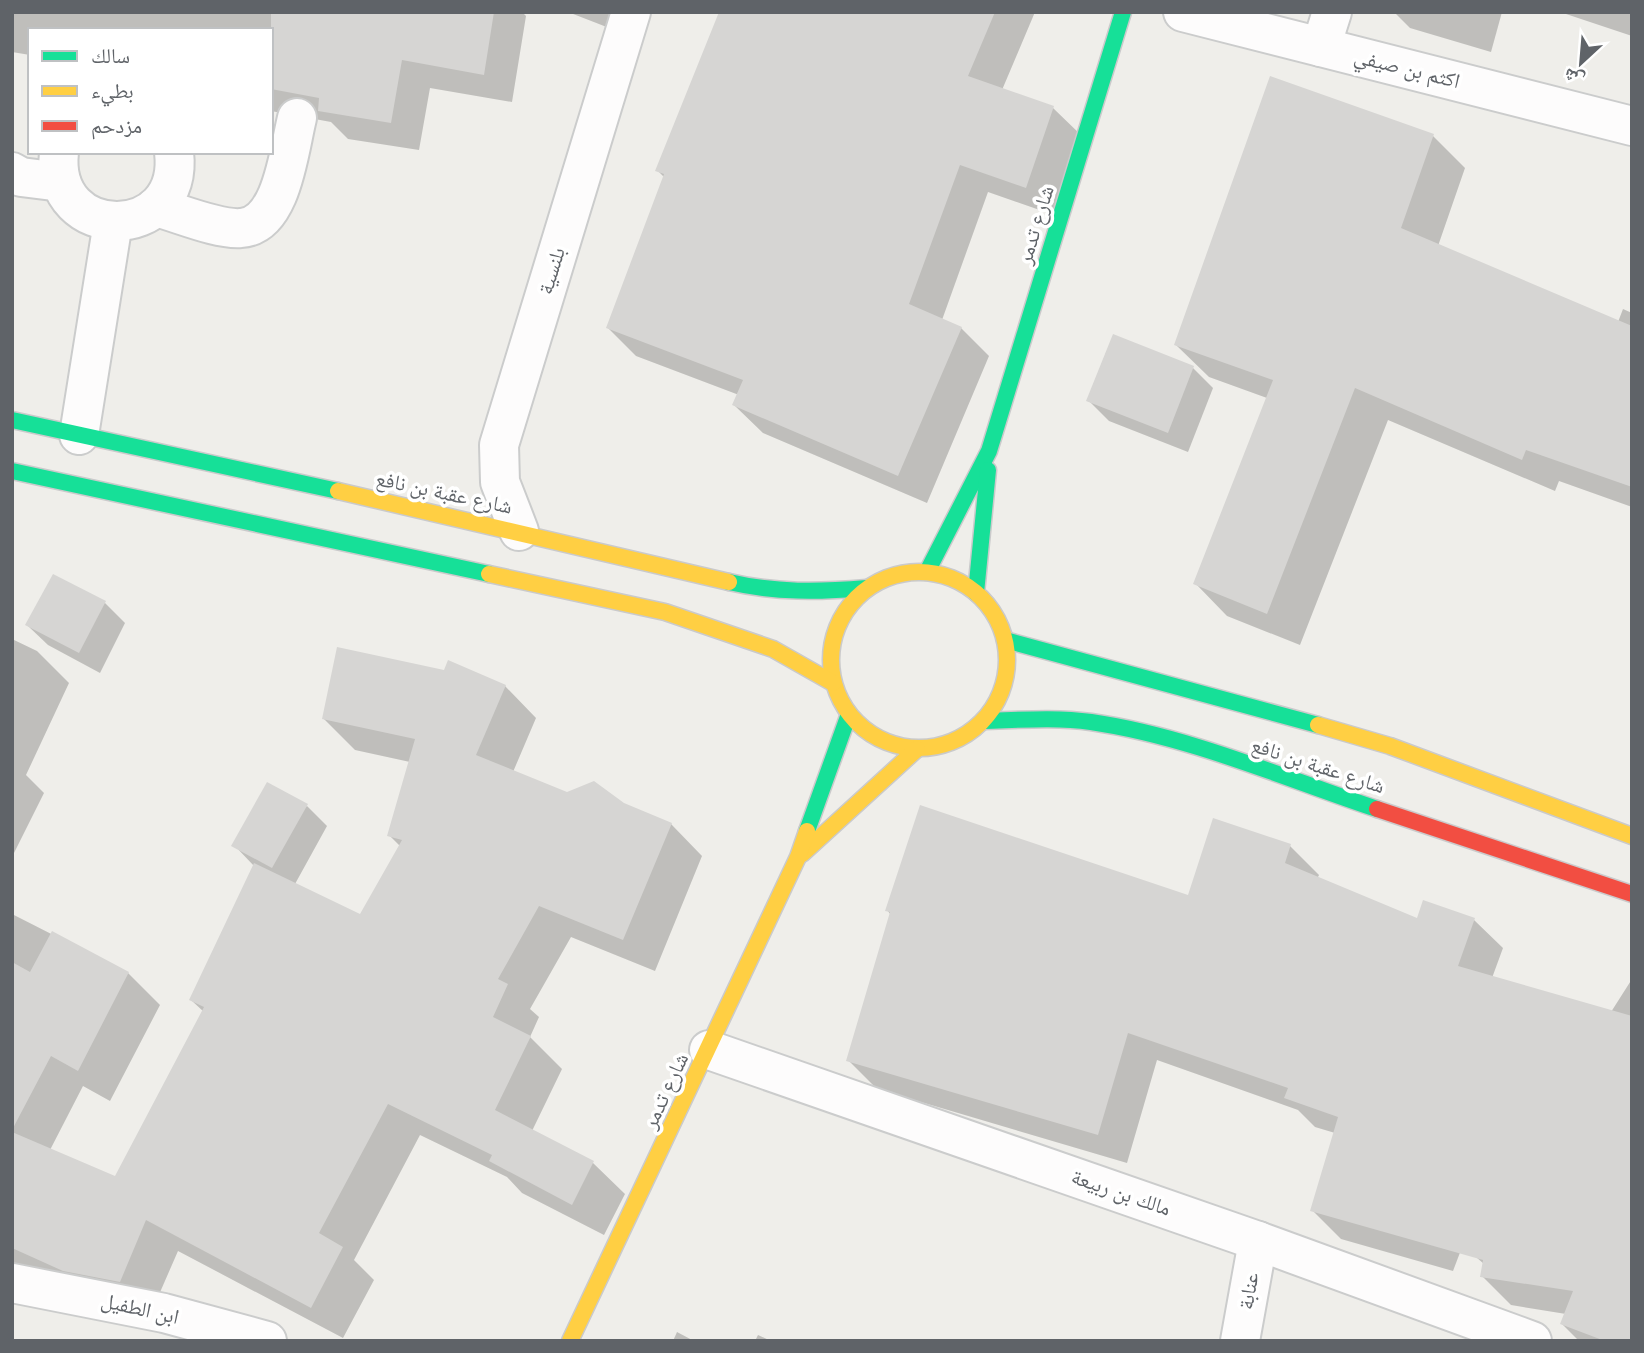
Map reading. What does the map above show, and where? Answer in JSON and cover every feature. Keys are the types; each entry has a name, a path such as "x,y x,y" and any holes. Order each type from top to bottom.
{"street":[{"name":"بلنسية","path":"519,530 500,482 499,444 631,12"},
{"name":"شارع تدمر","path":"927,572 989,451 1123,12"},
{"name":"اكثم بن صيفي","path":"1183,12 1326,30 1632,126"},
{"path":"156,207 242,228 260,222 274,208 297,118"},
{"path":"12,172 22,177 60,167 75,205 86,214 113,222 143,216 156,207 173,181 174,154"},
{"path":"79,435 113,222"},
{"name":"شارع عقبة بن نافع","path":"12,420 519,530 756,588 811,593 867,588"},
{"name":"شارع تدمر","path":"976,593 989,451"},
{"path":"12,471 665,612 773,649 833,683"},
{"path":"927,572 945,576 976,593 994,614 1005,640 1007,669 1000,696 984,720 954,742 917,749 879,739 849,714 833,683 830,656 835,630 848,607 867,588 885,578 927,572"},
{"name":"شارع عقبة بن نافع","path":"1005,640 1211,694 1390,746 1632,836"},
{"name":"شارع تدمر","path":"570,1341 798,858 849,714"},
{"name":"شارع عقبة بن نافع","path":"984,720 1052,719 1091,722 1174,741 1632,894"},
{"name":"شارع تدمر","path":"798,858 917,749"},
{"name":"مالك بن ربيعة","path":"709,1050 1258,1241 1532,1341"},
{"name":"عنابة","path":"1240,1341 1258,1241"},
{"name":"ابن الطفيل","path":"12,1283 164,1313 267,1341"}],"building":[{"path":"271,12 494,12 484,75 402,60 391,123 318,111 319,98 273,89"},
{"path":"719,12 995,12 968,76 1054,106 1026,188 960,165 909,304 962,327 898,476 732,405 743,380 606,328 664,174 655,171"},
{"path":"1270,76 1434,134 1401,228 1632,326 1632,487 1526,450 1522,460 1355,388 1267,614 1193,584 1273,380 1174,345"},
{"path":"1113,334 1194,366 1168,433 1086,401"},
{"path":"53,574 106,601 79,653 25,625"},
{"path":"337,647 444,670 448,660 506,685 476,755 567,792 594,781 624,803 672,823 623,940 539,906 498,979 508,984 493,1017 531,1036 495,1110 594,1161 572,1205 489,1161 492,1155 388,1104 319,1233 343,1247 311,1308 146,1220 120,1282 63,1271 12,1248 12,1132 115,1176 204,1007 189,1000 254,863 360,914 402,840 387,836 415,739 322,719"},
{"path":"267,782 308,804 272,868 231,846"},
{"path":"920,805 1188,895 1213,818 1291,844 1285,863 1417,918 1423,900 1475,918 1458,966 1632,1016 1632,1341 1605,1341 1560,1324 1573,1291 1480,1277 1483,1260 1310,1211 1338,1117 1284,1098 1288,1088 1128,1033 1098,1135 846,1061 890,912 885,911"},
{"path":"52,931 129,972 78,1071 51,1056 12,1130 12,962 30,972"}],"traffic: fast":[{"path":"927,572 989,451 1123,12"},
{"path":"12,420 338,491"},
{"path":"976,593 988,470"},
{"path":"12,471 489,574"},
{"path":"729,582 798,591 867,588"},
{"path":"1005,640 1318,725"},
{"path":"807,831 849,714"},
{"path":"984,721 1064,720 1127,728 1236,759 1377,809"}],"traffic: slow":[{"path":"338,491 729,582"},
{"path":"919,572 953,579 981,598 1000,626 1007,660 1000,694 981,722 953,741 919,748 885,741 857,722 838,694 831,660 838,626 857,598 885,579 919,572"},
{"path":"489,574 665,612 773,649 833,683"},
{"path":"1318,725 1390,746 1632,836"},
{"path":"802,854 917,749"},
{"path":"570,1341 798,857 807,831"}],"traffic: jam":[{"path":"1377,809 1632,894"}]}
